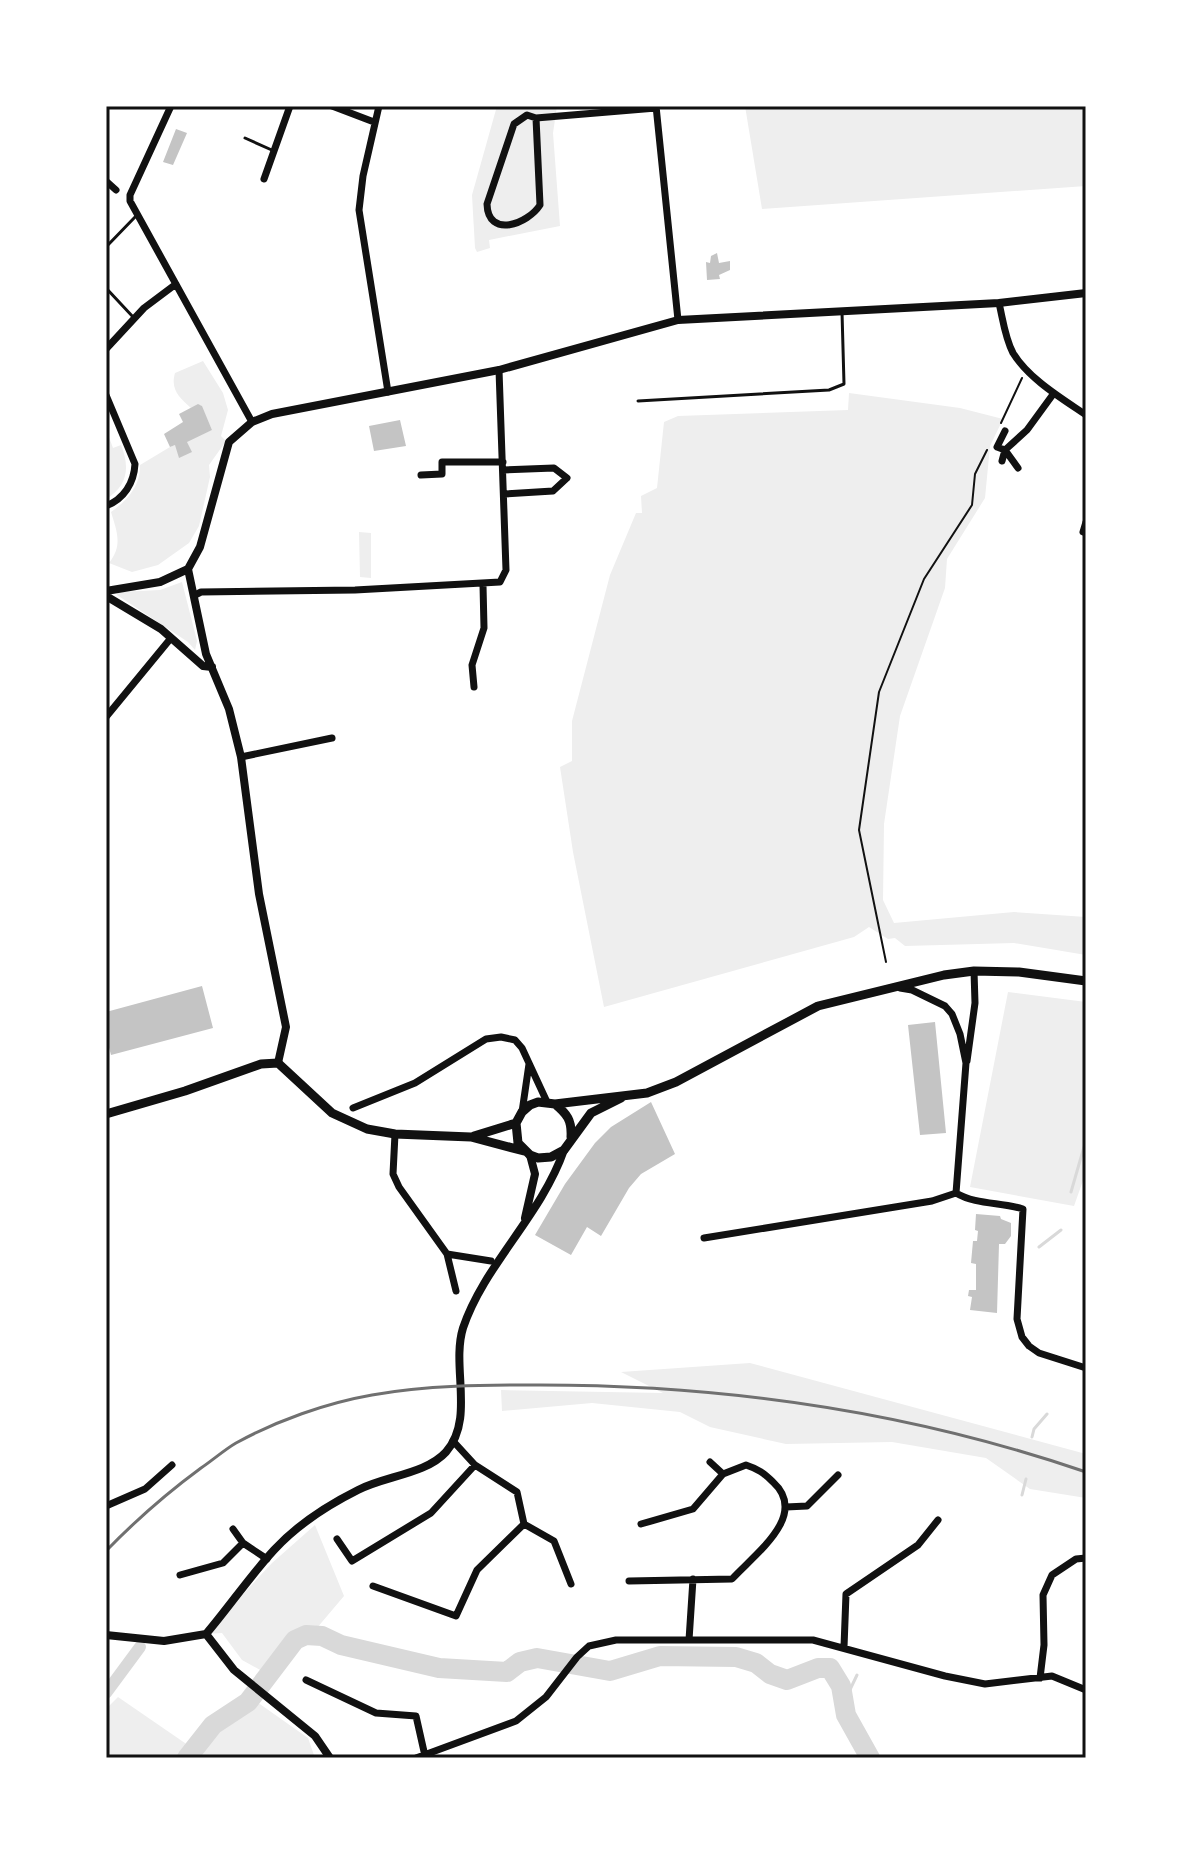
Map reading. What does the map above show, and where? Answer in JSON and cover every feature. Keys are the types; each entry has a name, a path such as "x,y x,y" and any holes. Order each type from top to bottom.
{"main road":[{"path":"527,1153 518,1143 516,1123 530,1105 647,1093 676,1082 818,1006 974,971 1019,972 1086,981"},
{"path":"106,1114 261,1064 278,1063 332,1113 367,1129 395,1134 471,1137 551,1157 564,1150 591,1113 621,1098"},
{"path":"551,1103 567,1114 571,1137"},
{"path":"471,1137 516,1123"}],"street":[{"path":"171,106 130,195 136,216 252,422"},
{"path":"264,179 290,106"},
{"path":"332,106 374,122"},
{"path":"379,106 359,210 388,392"},
{"path":"536,118 656,107 678,320"},
{"path":"527,110 536,118 540,205 533,215 522,221 502,225 494,223 489,218 487,204 514,124 527,110"},
{"path":"106,181 116,190"},
{"path":"106,349 134,318 176,284"},
{"path":"106,594 160,582 188,569 200,547 229,442 252,422 306,406 499,370 678,320 999,303 1086,293"},
{"path":"999,303 1006,336 1014,353 1054,393 1086,415"},
{"path":"195,595 201,592 355,590 500,582 506,570 499,370"},
{"path":"1002,461 1005,450 1027,430 1054,393"},
{"path":"106,395 135,464 129,486 117,500 106,506"},
{"path":"1001,432 997,447 1005,450 1018,468"},
{"path":"421,475 442,474 442,462 554,468 567,478 553,491 504,494"},
{"path":"1083,532 1086,522"},
{"path":"188,569 206,654 229,709 241,757 259,894 286,1027 278,1063"},
{"path":"474,687 472,665 484,628 483,585"},
{"path":"106,594 137,612 203,666 212,667"},
{"path":"106,717 171,638"},
{"path":"241,757 332,738"},
{"path":"956,1193 966,1063 975,1003 974,971"},
{"path":"895,987 912,990 945,1006 960,1034 966,1063"},
{"path":"353,1108 415,1083 486,1039 501,1037 515,1040 551,1103"},
{"path":"522,1112 529,1061"},
{"path":"395,1134 393,1174 447,1254 456,1291"},
{"path":"106,1635 164,1641 206,1634 291,1533 358,1489 431,1464 445,1453 453,1441 461,1416 459,1349 471,1308 543,1199 564,1150"},
{"path":"523,1227 535,1174 527,1153"},
{"path":"704,1238 932,1201 956,1193"},
{"path":"956,1193 967,1200 1009,1204 1023,1209 1017,1319 1022,1337 1039,1353 1086,1368"},
{"path":"447,1254 491,1261"},
{"path":"453,1441 475,1465 517,1492 524,1524 554,1541 571,1584"},
{"path":"710,1462 723,1474"},
{"path":"106,1506 145,1489 172,1465"},
{"path":"337,1539 352,1561 431,1513 475,1465"},
{"path":"629,1581 732,1579 783,1523 786,1507 784,1492 760,1470 746,1465 723,1474 693,1509 641,1524"},
{"path":"786,1507 807,1506 838,1475"},
{"path":"844,1647 846,1594 918,1545 938,1520"},
{"path":"373,1586 456,1616 477,1570 524,1524"},
{"path":"233,1529 243,1543 267,1559"},
{"path":"180,1575 223,1563 243,1543"},
{"path":"1040,1678 1044,1645 1043,1595 1052,1575 1076,1559 1086,1558"},
{"path":"689,1640 693,1579"},
{"path":"206,1634 234,1670 315,1736 330,1758"},
{"path":"306,1680 376,1713 416,1716 421,1757 516,1721 546,1697 589,1646 616,1640 813,1640 985,1684 1052,1676 1086,1690"}],"lane":[{"path":"245,138 274,151"},
{"path":"106,247 136,216"},
{"path":"106,288 134,318"},
{"path":"638,401 829,390 844,384 842,312"}],"path":[{"path":"1001,432 1026,368"},
{"path":"886,962 859,830 879,692 924,579 972,505 975,474 990,446"}],"shaded area":[{"path":"497,106 557,106 553,133 560,226 489,240 490,248 477,252 472,195"},
{"path":"745,106 1086,106 1086,186 762,209"},
{"path":"203,361 223,393 228,410 221,436 226,441 209,465 210,477 199,526 189,543 158,565 132,572 109,563 117,544 111,512 132,492 140,465 170,447 212,430 201,405 191,408 180,397 174,384 175,373"},
{"path":"849,393 960,408 1003,419 990,446 985,498 947,559 945,588 900,716 884,824 883,900 894,923 1014,912 1086,917 1086,955 1014,943 905,946 895,938 888,939 869,927 854,937 604,1007 573,852 560,767 572,761 572,721 610,575 636,513 642,513 641,496 657,488 664,422 678,416 848,410"},
{"path":"106,429 113,448 121,445 126,468 123,482 106,499"},
{"path":"359,532 371,533 371,578 360,577"},
{"path":"182,582 197,641 195,650 188,642 117,595 118,592 160,590"},
{"path":"1008,992 1086,1002 1086,1172 1074,1206 970,1187"},
{"path":"750,1363 1086,1454 1086,1498 1030,1489 986,1458 892,1442 786,1444 710,1427 680,1412 592,1403 502,1411 501,1390 663,1393 621,1372"},
{"path":"315,1525 344,1596 311,1635 287,1638 262,1671 242,1660 222,1633 206,1634 272,1563"},
{"path":"118,1697 198,1752 257,1702 308,1738 315,1758 106,1758 106,1709"}],"building":[{"path":"176,129 187,133 173,165 163,162"},
{"path":"717,253 719,263 730,261 730,270 719,275 720,279 707,280 706,262 710,263 711,256"},
{"path":"198,404 202,406 212,430 187,442 192,452 179,458 175,445 170,447 164,434 183,422 179,414"},
{"path":"400,420 406,446 374,451 369,426"},
{"path":"202,986 213,1028 111,1055 106,1036 106,1012"},
{"path":"935,1022 946,1133 920,1135 908,1025"},
{"path":"651,1102 675,1154 641,1174 629,1188 601,1236 587,1227 571,1255 535,1235 565,1184 595,1143 611,1127"},
{"path":"976,1214 1000,1216 1011,1223 1011,1236 1005,1244 999,1244 997,1313 970,1310 972,1297 968,1296 969,1290 976,1290 976,1264 971,1263 973,1241 977,1241"}],"waterway":[{"path":"1071,1192 1086,1140"},
{"path":"1039,1247 1061,1230"},
{"path":"1032,1437 1034,1429 1047,1414"},
{"path":"1022,1495 1026,1479"},
{"path":"187,1758 213,1725 248,1702 295,1640 306,1635 322,1636 341,1645 439,1668 507,1672 520,1662 537,1658 610,1671 660,1656 736,1657 756,1663 770,1674 787,1680 818,1668 830,1668 841,1686 846,1715 870,1758"},
{"path":"106,1693 140,1647"},
{"path":"846,1715 847,1696 857,1675"}],"railway":[{"path":"106,1551 176,1487 251,1435 284,1420 355,1398 435,1387 609,1386 679,1390 817,1406 953,1433 1086,1472"}]}
